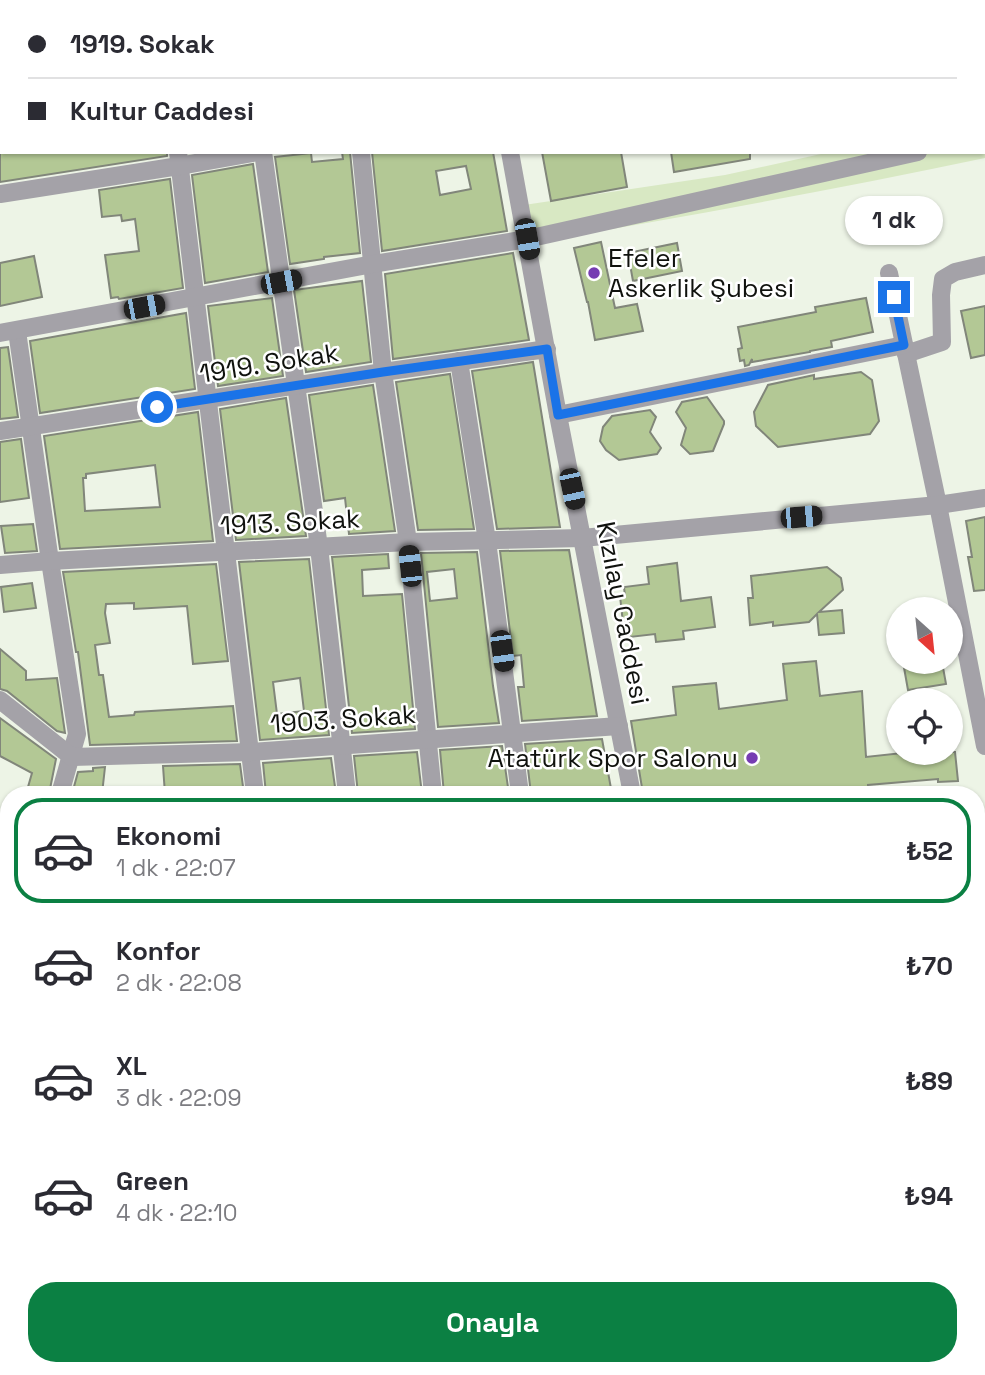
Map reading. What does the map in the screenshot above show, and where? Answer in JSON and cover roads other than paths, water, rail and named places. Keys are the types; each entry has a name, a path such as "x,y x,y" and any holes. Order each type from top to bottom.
{"street":[{"path":"0,194 178,159 237,154"},
{"path":"260,154 319,547 345,786"},
{"path":"361,154 383,372 408,542 432,786"},
{"name":"Kızılay Caddesi","path":"510,154 630,786"},
{"path":"63,786 77,734 31,426 8,332 373,264 527,239 909,154"},
{"path":"178,159 254,786"},
{"path":"558,415 942,342 943,279 955,272 985,265"},
{"path":"889,273 938,505 977,658 985,746"},
{"name":"1919. Sokak","path":"0,431 547,349"},
{"path":"459,361 487,541 519,786"},
{"name":"1913. Sokak","path":"0,565 408,542 582,538 938,505 985,498"},
{"path":"0,700 72,757"},
{"name":"1903. Sokak","path":"72,757 251,752 619,726"}],"place":[{"name":"Efeler Askerlik Şubesi","path":"594,273"},
{"name":"Atatürk Spor Salonu","path":"752,758"}]}
